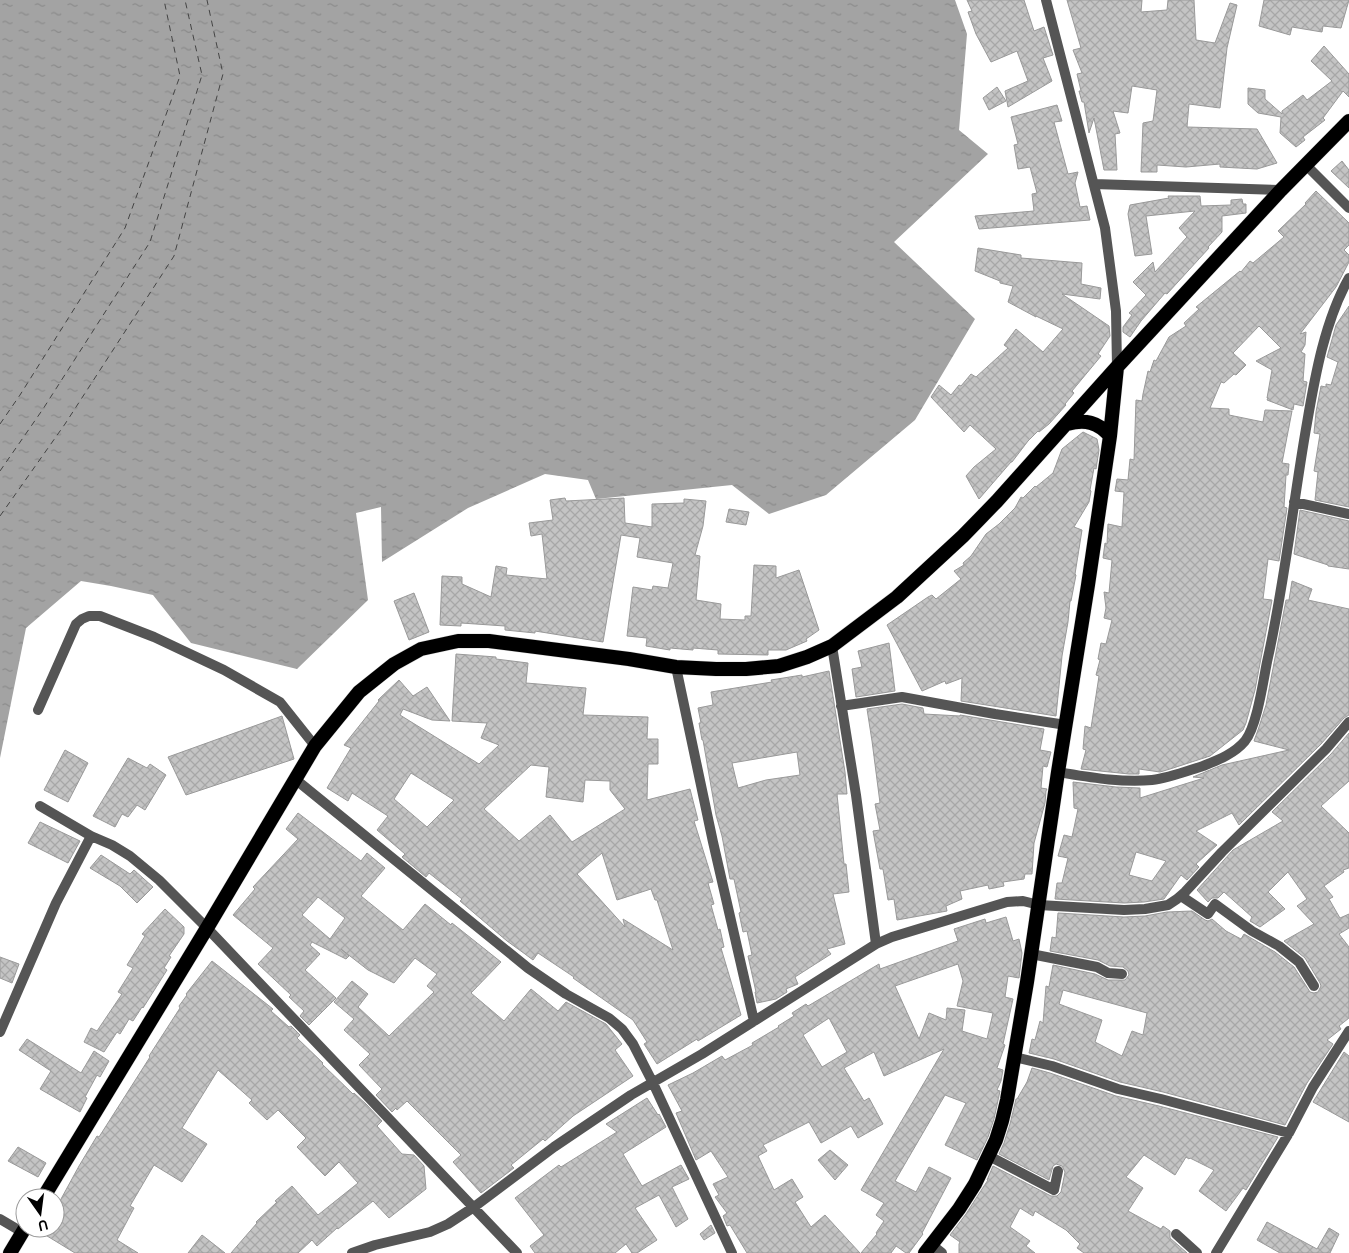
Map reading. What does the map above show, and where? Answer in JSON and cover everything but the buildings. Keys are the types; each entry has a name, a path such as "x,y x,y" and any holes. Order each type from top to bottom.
{"highway":[{"path":"49,1188 315,746 359,692 394,664 421,649 458,641 489,641 676,667 746,669 779,666 832,646 897,597 997,501 1117,367 1281,190 1349,120"},
{"path":"933,1250 975,1184 989,1156 1002,1121 1012,1079 1110,436 1117,367"},
{"path":"1067,424 1076,421 1086,421 1096,424 1110,436"},
{"path":"10,1253 19,1238"}],"street":[{"path":"1046,0 1105,228 1116,311 1117,367"},
{"path":"1306,165 1349,208"},
{"path":"1094,184 1281,190"},
{"path":"1058,772 1112,780 1153,780 1217,761 1233,753 1245,741 1253,726 1269,656 1284,574 1315,376 1331,319 1349,278"},
{"path":"1294,502 1349,514"},
{"path":"38,710 76,624 89,616 100,616 154,637 224,670 280,702 315,746"},
{"path":"832,646 856,795 876,944"},
{"path":"676,667 712,842 754,1021"},
{"path":"841,706 902,697 1066,725"},
{"path":"352,1253 430,1232 448,1224 474,1207 554,1147 631,1095 754,1021 876,944 892,937 1007,902 1022,901 1039,905 1124,910 1168,905 1181,896 1222,852 1326,749 1349,722"},
{"path":"295,779 528,968 566,994 609,1018 622,1029 633,1044 653,1083 732,1253"},
{"path":"40,806 130,856 158,880 207,928 517,1253"},
{"path":"0,1032 56,903 91,836"},
{"path":"1181,896 1208,914 1215,904 1252,931 1279,946 1299,962 1314,986"},
{"path":"1031,954 1097,967 1108,974 1122,974"},
{"path":"1216,1253 1349,1031"},
{"path":"1014,1057 1052,1066 1118,1089 1289,1133"},
{"path":"989,1156 1054,1190 1058,1171"},
{"path":"0,1219 15,1226"},
{"path":"1176,1234 1197,1253"}],"water":[{"path":"0,0 955,0 967,34 959,130 988,154 894,242 975,319 915,420 826,495 769,514 732,485 596,499 588,480 545,474 468,508 382,562 381,507 356,513 368,600 297,669 191,643 153,595 81,581 26,628 0,758"}],"ferry route":[{"path":"0,424 125,228 180,76 164,0"},
{"path":"0,471 43,409 150,242 202,75 185,0"},
{"path":"0,516 65,424 174,256 223,74 207,0"}]}
